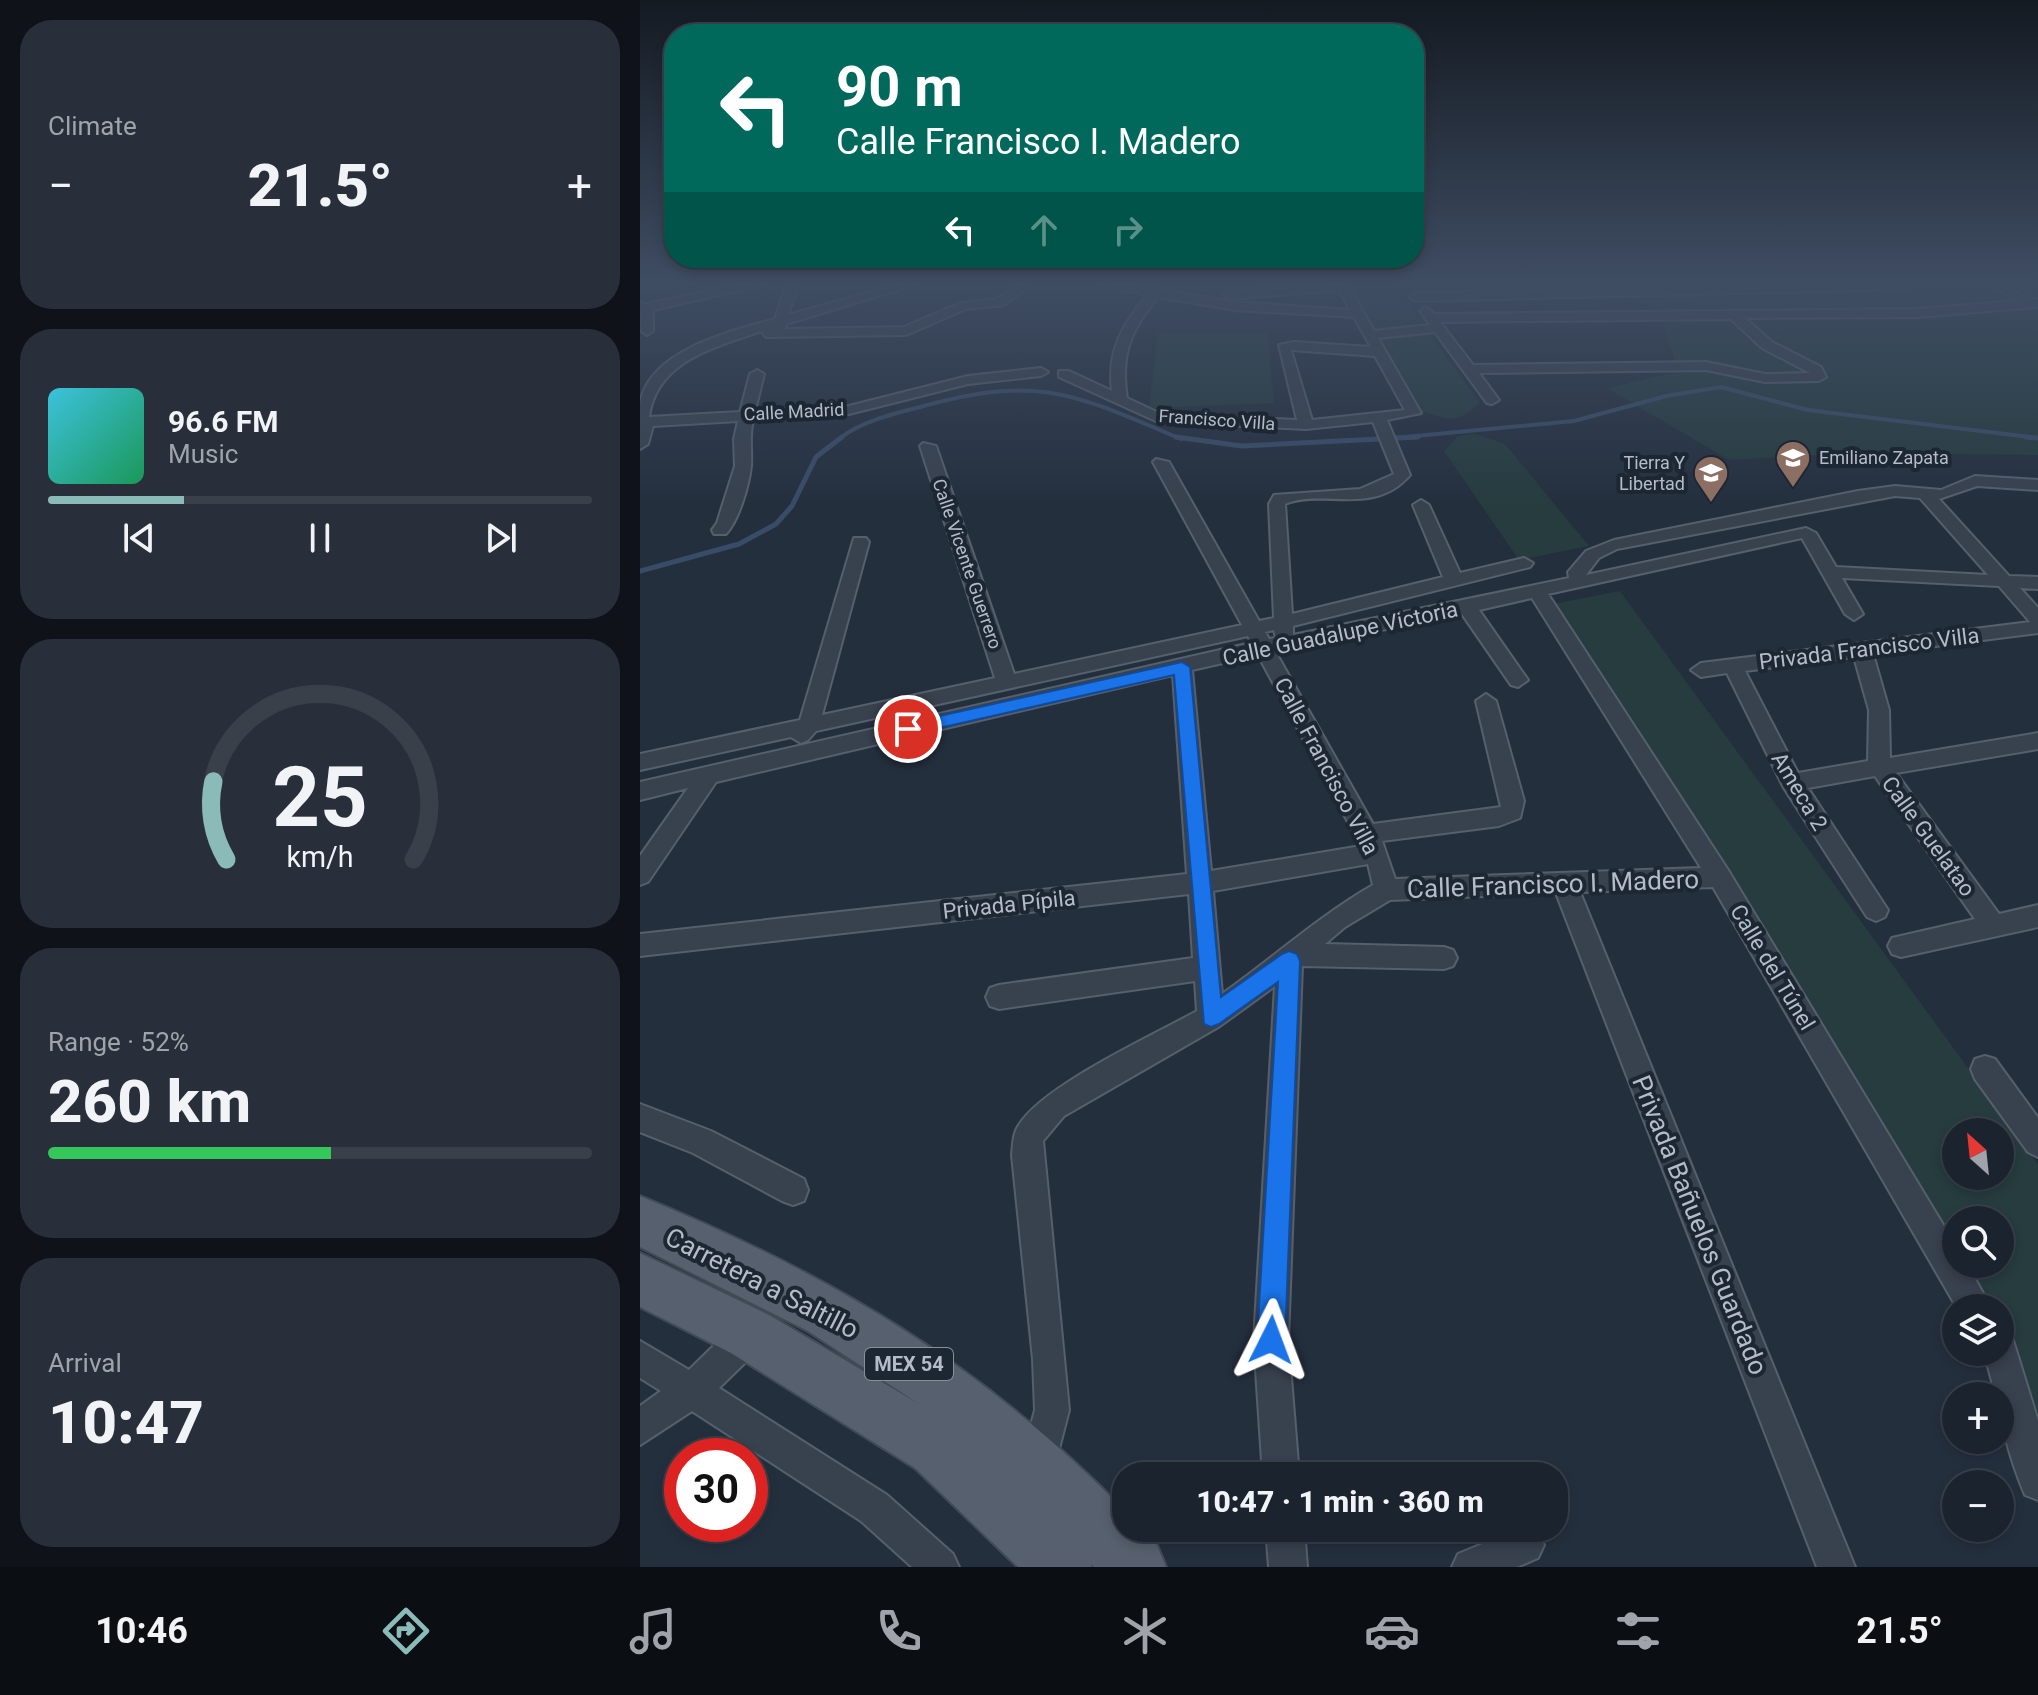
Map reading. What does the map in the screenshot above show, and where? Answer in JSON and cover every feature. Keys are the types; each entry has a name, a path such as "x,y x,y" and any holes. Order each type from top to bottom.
{"main road":[{"name":"Carretera a Saltillo","path":"640,1221 853,1327 962,1400 1039,1464 1135,1567"},
{"name":"MEX 54","path":"640,1279 750,1334 936,1447 1012,1516 1061,1567"}],"street":[{"path":"640,417 669,362 679,358"},
{"path":"1117,358 1120,402"},
{"path":"1286,358 1306,425"},
{"name":"Francisco Villa","path":"1064,374 1158,418 1384,432 1414,413 1383,358"},
{"path":"1460,358 1492,400"},
{"path":"1722,367 1742,358"},
{"path":"1469,369 1669,365 1722,367 1775,379 1819,377 1816,370 1776,358"},
{"name":"Calle Madrid","path":"641,422 849,410 968,380 1041,372"},
{"path":"720,530 725,525 743,466 741,439 757,374"},
{"path":"640,444 647,429 641,422"},
{"path":"1284,632 1277,504 1280,498 1347,495 1396,482 1402,475 1384,432"},
{"name":"Calle Vicente Guerrero","path":"928,446 1006,681"},
{"path":"1161,462 1263,647"},
{"path":"1579,582 1577,572 1597,549 1767,517 1858,496 1943,495 1975,481 2038,485"},
{"path":"1924,493 2038,619"},
{"path":"1421,505 1454,581"},
{"path":"1767,517 1781,525 1787,535"},
{"name":"Calle Guadalupe Victoria","path":"1284,632 1467,607 1787,535 1806,533 1828,572"},
{"path":"787,757 809,725 860,542"},
{"name":"Calle Guadalupe Victoria","path":"640,791 1263,647 1284,632 1524,563"},
{"path":"1828,572 2038,583"},
{"path":"1828,572 1854,614"},
{"name":"Calle del Túnel","path":"1537,591 1720,877 1967,1294"},
{"path":"1467,607 1518,680"},
{"name":"Privada Francisco Villa","path":"1701,670 2038,627"},
{"name":"Calle Guadalupe Victoria","path":"640,762 1006,681 1263,647"},
{"name":"Calle Francisco Villa","path":"1263,647 1372,843 1386,890"},
{"name":"Calle Guelatao","path":"1862,649 1879,710 1879,766 1993,925"},
{"name":"Ameca 2","path":"1733,666 1792,782 1876,910"},
{"path":"1182,667 1211,1017"},
{"name":"Privada Pípila","path":"640,945 1200,883 1499,817 1512,812 1513,801 1486,701"},
{"path":"1792,782 2038,741"},
{"path":"640,875 709,775"},
{"name":"Calle Francisco I. Madero","path":"1039,1464 1052,1410 1051,1372 1027,1155 1029,1135 1054,1106 1211,1017 1292,958 1336,919 1386,890 1720,877"},
{"name":"Privada Bañuelos Guardado","path":"1564,883 1836,1567"},
{"path":"1901,946 2038,916"},
{"path":"1280,1462 1271,1340 1292,958 1444,958"},
{"path":"999,997 1207,968"},
{"path":"1985,1069 2038,1142"},
{"path":"640,1118 701,1141 793,1190"},
{"path":"640,1427 693,1390 750,1334"},
{"path":"640,1358 874,1508 940,1567"},
{"path":"2005,1366 2038,1482"},
{"path":"1286,1542 1288,1567"},
{"path":"1471,1567 1525,1545"}],"green space":[{"path":"1155,358 1270,358 1274,403 1149,408"},
{"path":"1391,358 1447,358 1480,403 1453,418 1423,412"},
{"path":"1674,358 2038,358 2038,455 1857,453 1729,460 1607,388 1678,372"},
{"path":"1475,434 1505,444 1589,546 1519,560 1444,451 1458,436"},
{"path":"1620,591 2004,1118 1942,1118 1942,1190 2014,1190 2014,1131 2038,1164 2038,1429 2014,1344 2014,1294 1984,1294 1975,1278 2014,1278 2014,1206 1942,1206 1942,1226 1553,604"}],"waterway":[{"path":"1390,438 1574,421 1666,396 1721,387 1808,410 2038,438 2026,437"},
{"path":"842,437 889,415 961,397 1026,390 1082,400 1176,437"},
{"path":"640,571 739,544 776,524 792,506 816,457 842,437"},
{"path":"1176,437 1242,446 1390,438"},
{"path":"1176,437 1181,439"},
{"path":"1390,438 1418,437"},
{"path":"1384,439 1390,438"}],"place":[{"name":"Emiliano Zapata","path":"1793,489"},
{"name":"Tierra Y Libertad","path":"1711,504"}],"route":[{"path":"908,729 1182,667 1211,1017 1289,961 1271,1340"}]}
